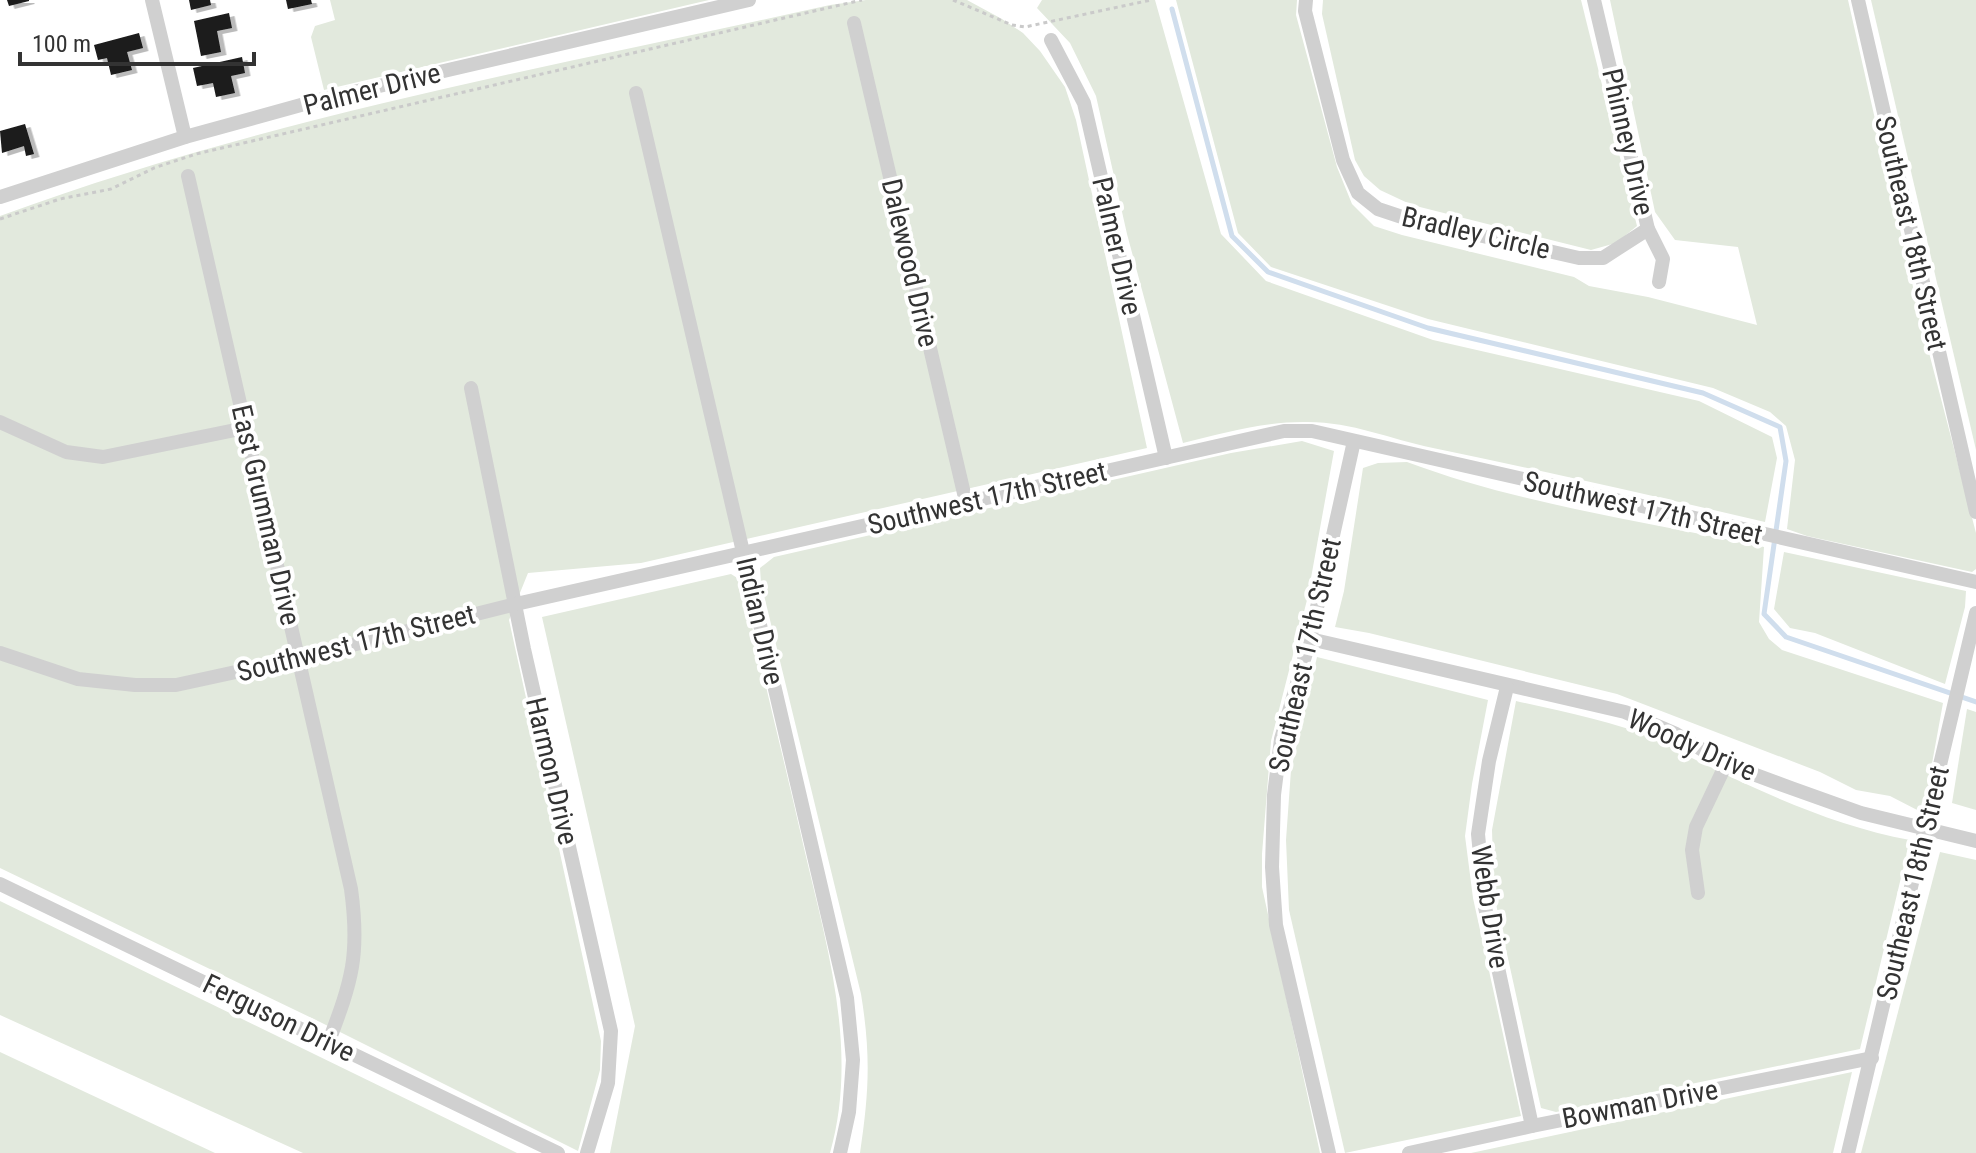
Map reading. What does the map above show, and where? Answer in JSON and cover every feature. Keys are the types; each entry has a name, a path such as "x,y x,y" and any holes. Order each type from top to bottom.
{"street":[{"path":"152,0 185,137"},
{"name":"Palmer Drive","path":"0,197 185,137 319,100 749,0"},
{"name":"Bradley Circle","path":"1306,0 1305,11 1343,160 1358,193 1378,209 1408,219 1579,258 1603,258 1648,229"},
{"name":"Phinney Drive","path":"1594,0 1648,229 1663,259 1659,282"},
{"name":"Southeast 18th Street","path":"1858,0 1976,512"},
{"name":"Dalewood Drive","path":"854,23 966,502"},
{"name":"Palmer Drive","path":"1051,40 1084,103 1166,458"},
{"name":"Indian Drive","path":"636,93 847,998 853,1060 849,1112 840,1153"},
{"name":"East Grumman Drive","path":"188,176 351,889 357,929 355,955 348,990 329,1041"},
{"name":"Harmon Drive","path":"471,388 611,1031 608,1083 587,1153"},
{"path":"0,422 66,452 103,457 245,428"},
{"name":"Southwest 17th Street","path":"0,653 78,679 135,685 176,685 300,658 516,604 1284,431 1312,431 1854,557 1976,582"},
{"name":"Southeast 17th Street","path":"1329,1153 1276,925 1272,867 1274,795 1281,739 1310,639 1354,441"},
{"name":"Southeast 18th Street","path":"1848,1153 1976,613"},
{"name":"Woody Drive","path":"1310,639 1625,712 1676,734 1726,764 1861,813 1976,841"},
{"name":"Webb Drive","path":"1507,687 1489,761 1478,834 1485,907 1532,1126"},
{"path":"1698,893 1692,850 1696,827 1726,764"},
{"name":"Ferguson Drive","path":"0,884 558,1153"},
{"name":"Bowman Drive","path":"1409,1153 1872,1058"}],"path":[{"path":"0,219 60,199 111,189 154,168 196,154 862,0"},
{"path":"953,0 1012,25 1025,27 1151,0"}],"shaded area":[{"path":"330,0 709,0 324,90 311,37 315,26 335,20"},
{"path":"866,0 967,0 1023,33 1065,87 1076,120 1147,448 641,563 528,573 509,620 601,1041 600,1070 578,1151 320,1022 0,868 0,216 101,181 307,122 515,73 830,5"},
{"path":"1042,0 1155,0 1221,234 1266,281 1433,340 1699,401 1772,437 1777,458 1765,522 1340,425 1276,423 1183,443 1127,234 1096,96 1070,43 1037,8"},
{"path":"1176,0 1297,0 1296,15 1337,167 1352,204 1374,226 1574,277 1589,286 1648,297 1757,325 1738,247 1675,240 1655,212 1610,0 1848,0 1921,322 1976,533 1976,569 1972,572 1787,529 1795,460 1786,426 1770,412 1713,388 1428,319 1271,267 1238,233"},
{"path":"1323,0 1581,0 1637,226 1616,243 1591,250 1412,205 1380,190 1364,176 1355,160 1322,14"},
{"path":"1871,0 1976,0 1976,450"},
{"path":"1302,441 1334,451 1307,600 1271,741 1262,887 1320,1153 860,1153 868,1074 861,994 761,583 760,568 774,557 1231,453"},
{"path":"1407,462 1539,501 1764,547 1759,622 1769,639 1782,650 1943,703 1923,813 1890,796 1856,790 1820,772 1617,694 1335,627 1344,591 1363,468 1378,463"},
{"path":"1784,552 1966,591 1965,607 1945,684 1815,633 1790,628 1774,609"},
{"path":"731,574 742,581 830,961 841,1038 838,1115 830,1153 610,1153 635,1026 542,617"},
{"path":"1317,657 1488,700 1465,836 1473,898 1521,1116 1345,1153 1289,910 1286,840 1291,770"},
{"path":"1516,701 1641,733 1804,809 1910,840 1860,1049 1556,1112 1541,1108 1494,895 1492,830"},
{"path":"1967,709 1976,712 1976,810 1952,803"},
{"path":"1940,852 1976,860 1976,1153 1861,1153"},
{"path":"0,901 517,1153 303,1153 0,1015"},
{"path":"0,1052 215,1153 0,1153"},
{"path":"1852,1072 1833,1153 1471,1153"}],"building":[{"path":"7,0 29,0 29,1 9,6"},
{"path":"189,0 210,0 211,5 191,10"},
{"path":"286,0 311,0 312,4 288,9"},
{"path":"229,13 232,28 217,31 221,52 201,56 194,21"},
{"path":"139,33 143,48 127,52 132,70 111,75 107,58 98,60 94,45"},
{"path":"242,57 245,73 231,76 235,93 216,97 213,83 197,86 193,68"},
{"path":"25,124 34,154 26,156 24,146 2,153 0,131"}],"waterway":[{"path":"1172,9 1232,236 1268,272 1428,328 1703,393 1780,427 1786,461 1764,614 1786,637 1976,702"}]}
